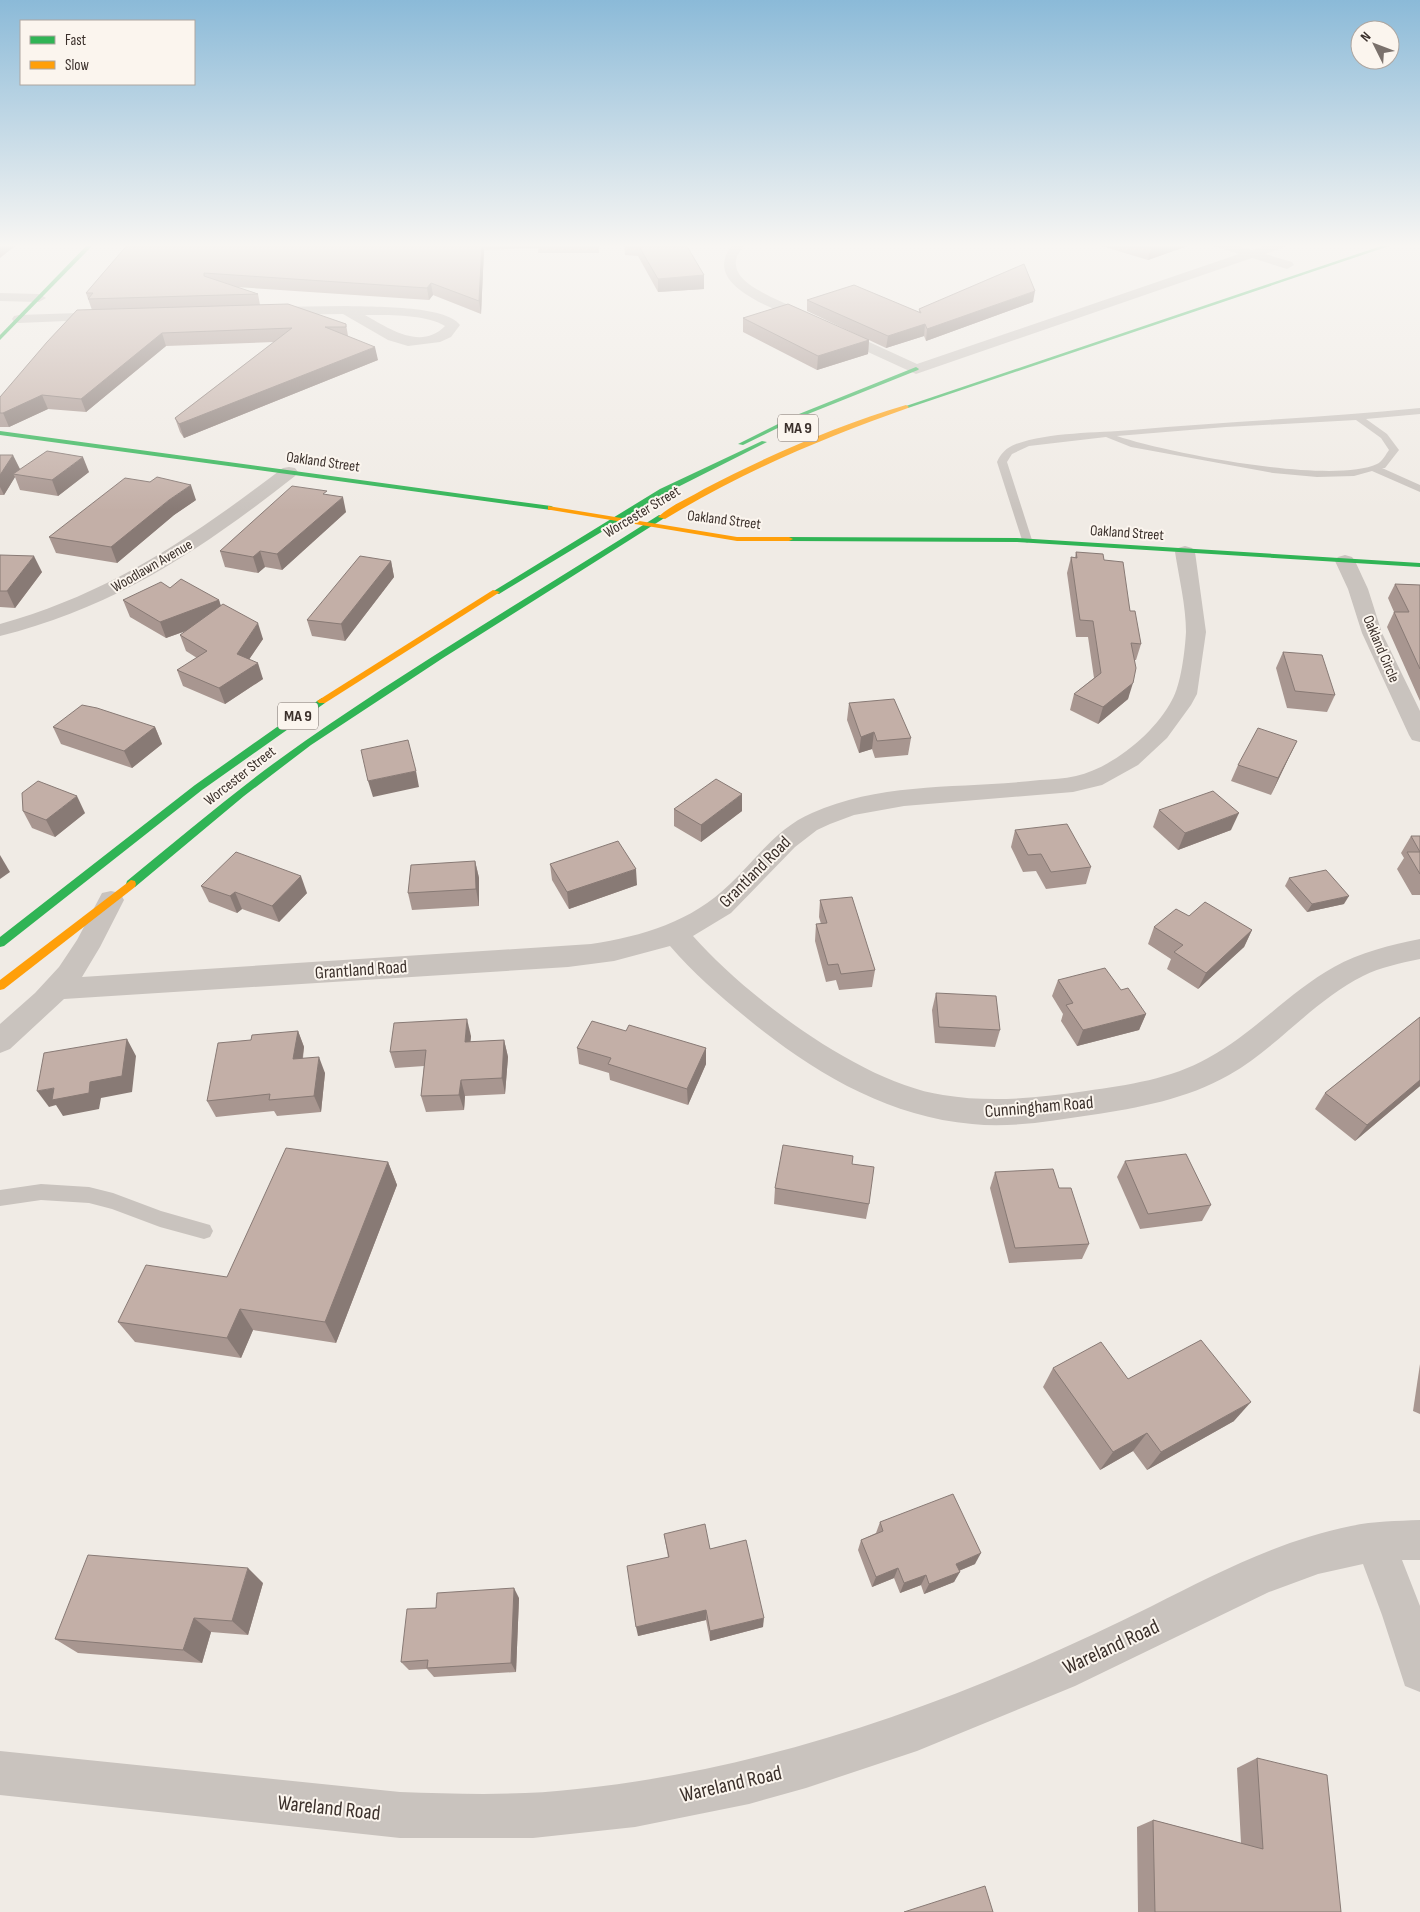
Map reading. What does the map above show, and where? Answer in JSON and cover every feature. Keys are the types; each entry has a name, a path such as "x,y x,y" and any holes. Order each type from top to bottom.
{"main road":[{"name":"Worcester Street","path":"0,986 112,900 236,797 344,718 649,524 748,470 850,426 1129,332"},
{"path":"663,492 734,448 774,427 855,392 916,369"},
{"name":"Worcester Street","path":"0,943 208,780 284,725 408,646 663,492 727,458 815,422"},
{"name":"Oakland Street","path":"0,432 618,518 719,537 764,540 1027,540 1185,552 1420,565"}],"street":[{"path":"385,332 397,339 408,342 435,339 448,332"},
{"path":"836,332 916,369 1023,332"},
{"name":"Woodlawn Avenue","path":"0,630 70,608 140,576 220,526 289,472"},
{"name":"Grantland Road","path":"56,989 568,958 613,951 675,933 702,921 731,900 773,852 793,834 805,826 836,812 877,801 1013,792 1082,783 1118,768 1156,738 1185,698 1196,632 1185,552"},
{"name":"Oakland Circle","path":"1345,561 1358,589 1372,633 1420,735"},
{"path":"0,1041 56,989 80,958 112,900"},
{"name":"Cunningham Road","path":"675,933 697,959 719,979 795,1040 821,1058 850,1075 899,1098 949,1109 974,1112 1040,1110 1099,1102 1157,1090 1194,1079 1218,1068 1240,1054 1313,994 1345,973 1381,957 1420,949"},
{"name":"Wareland Road","path":"0,1773 400,1815 458,1817 520,1816 577,1812 635,1804 755,1780 812,1764 916,1728 1026,1686 1081,1662 1271,1570 1339,1548 1375,1542 1420,1540"},
{"path":"1375,1542 1403,1615 1420,1671"}],"lane":[{"path":"1027,540 1002,462 1003,457 1012,449 1036,442 1107,435 1226,424 1358,417 1420,411"},
{"path":"1409,412 1420,419"},
{"path":"1107,435 1131,444 1281,472 1358,473 1375,469 1389,461 1393,456 1394,450 1384,436 1358,417"},
{"path":"1375,469 1420,489"},
{"path":"0,1198 41,1192 89,1195 113,1201 160,1219 204,1231"}],"building":[{"path":"56,332 182,332 162,333 81,399 42,395 0,413 0,397"},
{"path":"287,332 338,332 375,347 179,424 175,418"},
{"path":"771,332 852,332 869,340 818,356"},
{"path":"880,332 900,332 888,336"},
{"path":"47,451 83,457 52,480 13,474"},
{"path":"0,455 13,455 0,475"},
{"path":"157,477 191,485 169,500 111,547 49,537 125,478 150,482"},
{"path":"292,486 327,491 323,494 343,497 277,554 260,551 253,557 220,551"},
{"path":"1076,552 1103,554 1104,560 1123,562 1130,611 1135,611 1141,644 1131,643 1136,668 1133,683 1103,707 1074,694 1101,673 1093,621 1080,620 1071,557 1077,558"},
{"path":"0,555 34,556 7,591 0,591"},
{"path":"360,556 391,561 341,624 307,620"},
{"path":"181,579 219,600 160,622 123,600 161,582 170,588"},
{"path":"1395,584 1420,585 1420,669 1394,612 1409,612"},
{"path":"223,604 258,623 237,654 258,663 219,688 177,670 207,651 180,635"},
{"path":"1283,652 1322,655 1335,695 1295,691"},
{"path":"894,699 911,738 877,741 874,732 861,737 849,703"},
{"path":"82,705 155,727 124,751 53,727"},
{"path":"1258,728 1297,741 1278,778 1238,765"},
{"path":"408,740 416,771 368,781 361,750"},
{"path":"716,779 742,794 701,825 674,809"},
{"path":"38,781 77,796 46,820 23,811 22,793"},
{"path":"1213,791 1239,813 1185,833 1159,810"},
{"path":"1067,824 1091,867 1051,872 1041,854 1028,855 1015,830"},
{"path":"1411,836 1420,836 1420,852"},
{"path":"618,841 636,869 567,892 550,864"},
{"path":"236,852 301,876 272,906 235,892 230,896 201,886"},
{"path":"1407,852 1420,852 1420,874"},
{"path":"475,861 476,889 408,893 411,865"},
{"path":"1326,870 1349,896 1312,904 1289,878"},
{"path":"852,897 875,970 841,974 838,964 828,965 816,924 827,923 820,900"},
{"path":"1205,902 1252,930 1206,973 1174,952 1183,945 1154,927 1176,909 1189,916"},
{"path":"1105,968 1121,990 1128,988 1146,1014 1083,1030 1066,1005 1073,1003 1058,980"},
{"path":"936,993 996,996 1000,1030 939,1027"},
{"path":"1420,1017 1420,1080 1367,1125 1325,1093"},
{"path":"467,1019 465,1042 504,1040 502,1078 461,1080 459,1095 421,1096 426,1050 390,1052 394,1023"},
{"path":"592,1021 626,1031 629,1025 706,1048 687,1089 608,1064 611,1058 577,1048"},
{"path":"298,1031 293,1059 319,1057 314,1096 269,1100 270,1094 207,1101 218,1043 251,1040 252,1035"},
{"path":"127,1039 122,1076 90,1082 89,1093 52,1100 54,1088 37,1091 44,1053"},
{"path":"783,1145 853,1156 852,1164 874,1167 869,1204 775,1188"},
{"path":"286,1148 388,1162 325,1322 240,1309 227,1338 118,1322 146,1265 227,1277"},
{"path":"1186,1154 1211,1205 1148,1214 1125,1161"},
{"path":"1053,1169 1059,1188 1071,1188 1089,1244 1015,1248 995,1172"},
{"path":"1201,1340 1251,1402 1161,1452 1147,1433 1113,1452 1053,1368 1101,1342 1128,1379"},
{"path":"953,1494 981,1553 956,1564 960,1572 929,1584 926,1575 904,1583 898,1568 876,1577 861,1540 883,1531 880,1522"},
{"path":"705,1524 710,1549 746,1540 764,1618 710,1631 706,1610 636,1627 627,1566 669,1557 664,1534"},
{"path":"88,1555 248,1568 232,1621 194,1618 183,1650 55,1639"},
{"path":"514,1588 511,1663 427,1668 428,1660 401,1662 407,1609 436,1608 437,1593"},
{"path":"1257,1758 1327,1775 1341,1912 1155,1912 1153,1820 1263,1849"},
{"path":"985,1886 993,1912 904,1912"}],"traffic: fast":[{"path":"0,338 6,332"},
{"path":"906,407 1129,332"},
{"path":"741,444 796,417 916,369"},
{"path":"0,433 551,508"},
{"path":"496,592 663,491 764,442"},
{"path":"131,884 285,759 351,713 662,517"},
{"path":"789,539 1017,540 1420,565"},
{"path":"0,943 198,787 322,701"}],"traffic: slow":[{"path":"662,517 720,484 781,455 906,407"},
{"path":"551,508 737,539 789,539"},
{"path":"322,701 496,592"},
{"path":"0,986 131,884"}]}
